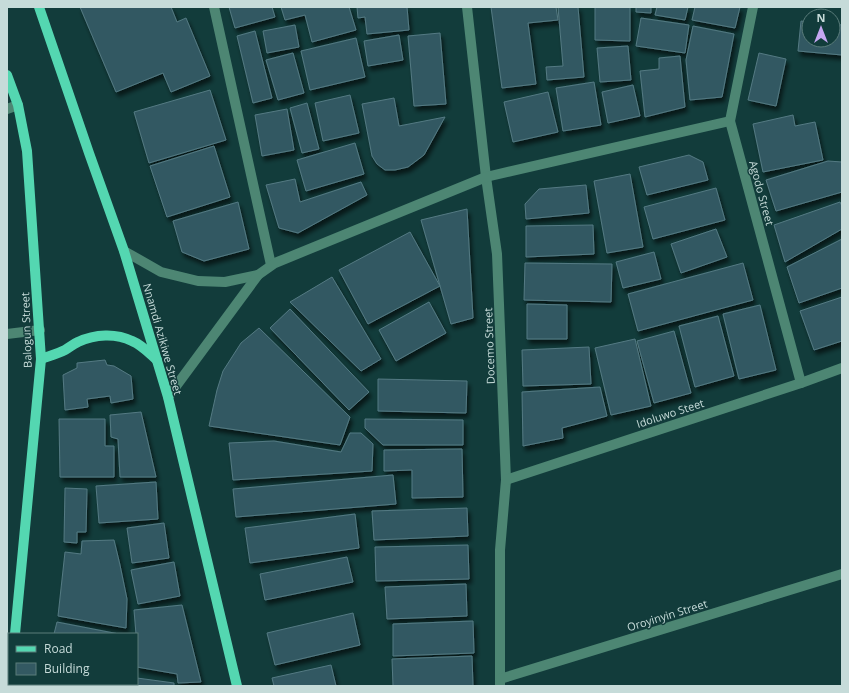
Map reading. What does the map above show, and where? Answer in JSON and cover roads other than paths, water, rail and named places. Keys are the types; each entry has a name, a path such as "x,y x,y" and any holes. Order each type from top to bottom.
{"main road":[{"name":"Nnamdi Azikiwe Street","path":"39,7 124,251 158,362 168,397 237,686"},
{"name":"Balogun Street","path":"7,75 18,106 28,151 41,359 15,633"},
{"path":"41,359 79,342 108,335 122,337 133,341 146,350 158,362"}],"street":[{"path":"214,7 271,265"},
{"name":"Docemo Street","path":"467,7 486,177 497,254 506,480 500,550 500,683"},
{"name":"Agodo Street","path":"754,7 730,120 801,383"},
{"path":"7,109 18,106"},
{"path":"168,397 258,275 275,263 486,177 730,120"},
{"path":"124,251 161,272 198,281 225,282 258,275"},
{"path":"7,334 40,330"},
{"name":"Idoluwo Steet","path":"506,480 801,383 842,368"},
{"name":"Oroyinyin Street","path":"500,683 842,574"}]}
